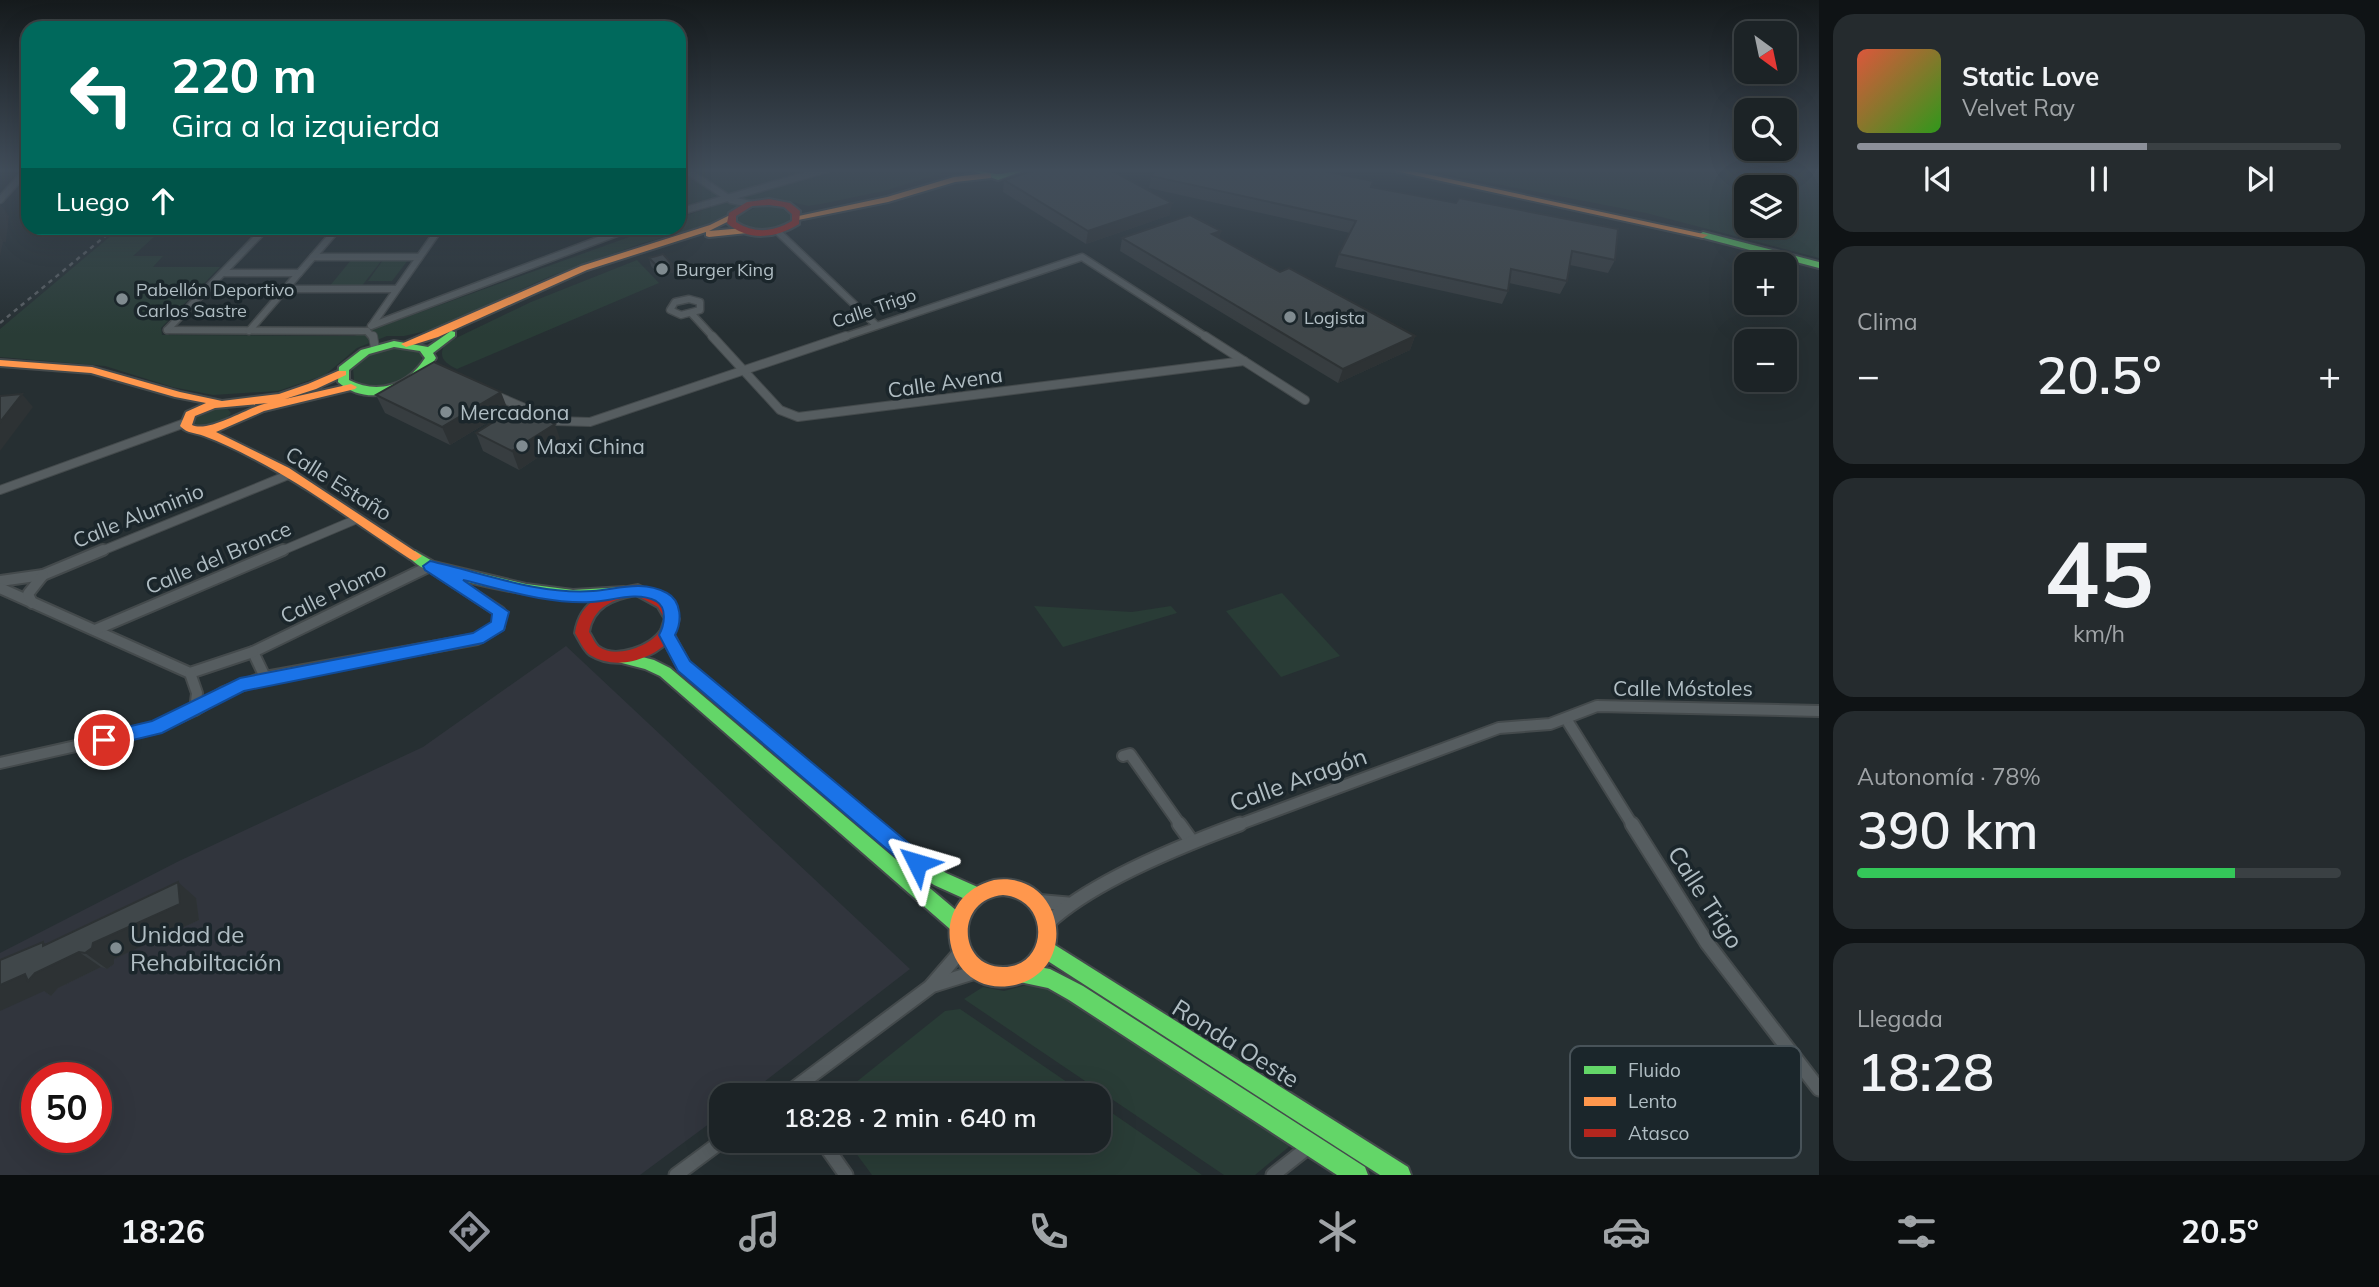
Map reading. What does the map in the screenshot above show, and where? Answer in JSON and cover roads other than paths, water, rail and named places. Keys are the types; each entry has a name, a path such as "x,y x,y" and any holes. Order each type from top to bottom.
{"main road":[{"path":"202,431 229,411 296,392 342,373 349,362 375,348 406,344 434,335 574,272 716,224"},
{"path":"735,224 736,228 744,231"},
{"path":"188,419 351,387 371,391 400,386 412,380 432,363 450,335 558,284 696,237 744,231 777,232 793,224"},
{"path":"1662,224 1819,264"},
{"path":"1680,224 1819,259"},
{"path":"406,344 432,363"},
{"path":"0,363 92,370 229,411"},
{"path":"342,373 344,382 351,387"},
{"name":"Calle Estaño","path":"151,388 188,419 188,428 224,439 288,475 430,566 553,596 592,597 624,592"},
{"path":"224,439 229,411"},
{"path":"623,658 649,650 667,635 672,625 670,605 651,593 624,592 596,604 581,625 586,646 595,653 649,664 665,672 957,923"},
{"name":"Calle Estaño","path":"553,596 572,606 581,625"},
{"path":"667,635 684,666 907,854 940,878 976,895"},
{"path":"1005,888 1021,892 1034,901 1048,923 1047,949 1033,968 1022,974 1009,976 982,970 962,950 957,923 967,902 976,895 990,889 1005,888"},
{"name":"Ronda Oeste","path":"1047,949 1400,1175"},
{"name":"Ronda Oeste","path":"1022,974 1049,979 1076,993 1357,1175"}],"street":[{"path":"777,232 876,325"},
{"path":"259,235 167,330 369,328 603,235"},
{"path":"249,331 332,235"},
{"path":"369,328 435,235"},
{"path":"313,257 419,257"},
{"name":"Calle Trigo","path":"479,388 555,421 575,424 590,422 1082,257 1305,400"},
{"path":"223,273 299,273"},
{"path":"285,289 396,289"},
{"name":"Calle Avena","path":"692,314 780,410 798,417 815,417 1244,361"},
{"path":"369,328 375,348"},
{"path":"0,490 188,419"},
{"name":"Calle Aluminio","path":"0,582 43,575 288,475"},
{"name":"Calle del Bronce","path":"95,630 356,519"},
{"name":"Calle Estaño","path":"265,677 477,639 499,626 500,612 430,566"},
{"name":"Calle Plomo","path":"190,673 253,652 430,566"},
{"path":"32,603 28,594 43,575"},
{"path":"0,588 190,673 197,693 195,710"},
{"path":"0,763 156,728 195,710 224,692 265,677 253,652"},
{"name":"Calle Móstoles","path":"1552,726 1567,722 1597,706 1819,711"},
{"name":"Calle Trigo","path":"1567,722 1707,943 1786,1046"},
{"name":"Calle Aragón","path":"1048,923 1068,904 1192,842 1499,728 1552,726"},
{"path":"1124,756 1130,754 1192,842"},
{"path":"1034,901 1068,904"},
{"path":"802,1083 930,987 962,950"},
{"path":"930,987 982,970"},
{"name":"Calle Trigo","path":"1801,1066 1819,1089"},
{"path":"1273,1175 1311,1145"},
{"path":"676,1175 709,1151"},
{"path":"830,1153 846,1175"}],"railway":[{"path":"0,323 107,235"}],"place":[{"name":"Burger King","path":"662,269"},
{"name":"Pabellón Deportivo Carlos Sastre","path":"122,299"},
{"name":"Logista","path":"1290,317"},
{"name":"Mercadona","path":"446,412"},
{"name":"Maxi China","path":"522,446"},
{"name":"Unidad de Rehabiltación","path":"116,948"}]}
